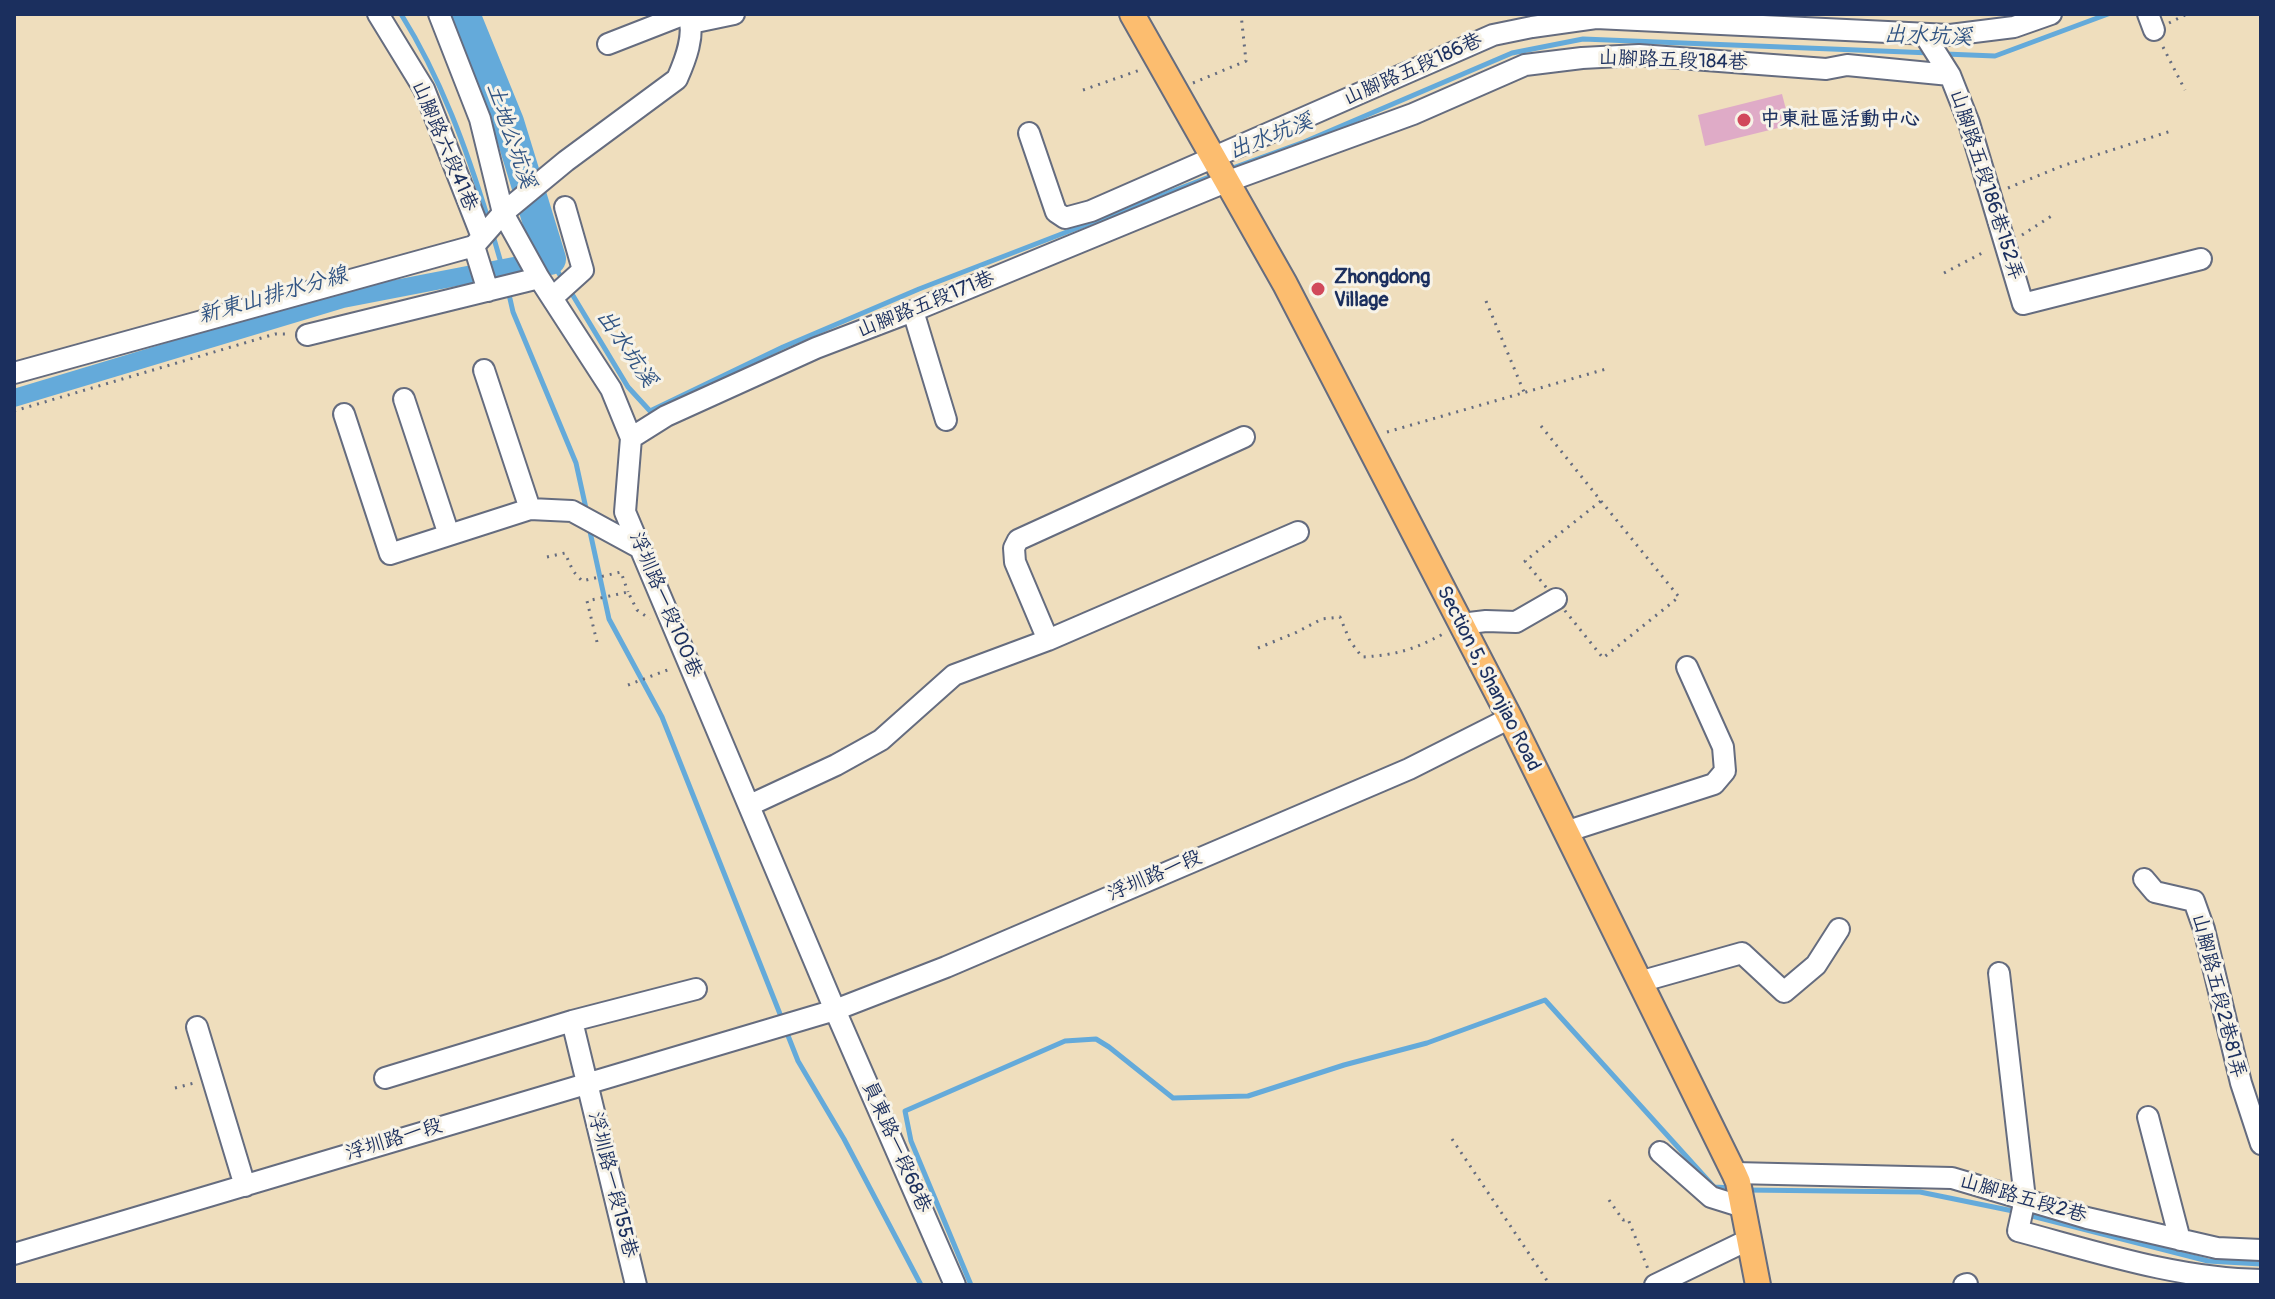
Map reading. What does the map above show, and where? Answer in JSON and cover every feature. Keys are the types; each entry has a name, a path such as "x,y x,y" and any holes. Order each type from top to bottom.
{"main road":[{"path":"1132,14 1214,158"},
{"name":"Section 5, Shanjiao Road","path":"1214,158 1285,284 1510,718 1736,1177 1758,1285"}],"street":[{"name":"山腳路六段41巷","path":"378,14 424,89 478,241 488,291"},
{"path":"608,44 688,17 734,14"},
{"name":"山腳路五段186巷","path":"1029,133 1056,212 1065,218 1091,211 1493,35 1596,18 1829,22 1950,35 2014,27 2051,14"},
{"name":"浮圳路一段100巷","path":"442,15 480,119 503,213 539,278 611,389 631,438 625,512 835,1010"},
{"path":"14,373 478,241 503,213 545,178 677,79 686,60 688,17"},
{"name":"山腳路五段186巷152弄","path":"1924,34 1950,75 1969,123 2023,304 2201,259"},
{"name":"山腳路五段184巷","path":"1226,182 1413,114 1525,65 1639,55 1826,69 1847,65 1950,75"},
{"name":"山腳路五段171巷","path":"631,438 666,416 816,348 1226,182"},
{"path":"552,298 583,270 565,207"},
{"path":"307,335 539,278"},
{"path":"913,311 946,420"},
{"path":"484,370 530,509"},
{"path":"404,399 449,535"},
{"path":"344,414 390,554 530,509 572,511 640,548"},
{"path":"1048,640 1015,562 1014,548 1018,540 1244,437"},
{"path":"750,805 881,740 954,675 1048,640 1298,532"},
{"path":"1461,624 1516,622 1556,599"},
{"path":"1565,832 1714,784 1725,771 1723,747 1687,667"},
{"name":"浮圳路一段","path":"14,1254 835,1010 946,967 1409,769 1510,718"},
{"name":"山腳路五段2巷81弄","path":"2144,879 2155,892 2194,901 2204,929 2241,1083 2261,1144"},
{"path":"1639,982 1742,953 1784,992 1816,965 1839,929"},
{"path":"1999,973 2025,1199 2018,1231 2186,1278 2261,1280"},
{"path":"385,1078 572,1021 696,989"},
{"name":"員東路一段68巷","path":"835,1010 955,1285"},
{"name":"浮圳路一段155巷","path":"572,1021 636,1285"},
{"path":"197,1027 245,1186"},
{"path":"2148,1117 2180,1240"},
{"path":"1660,1152 1711,1197 1743,1207"},
{"name":"山腳路五段2巷","path":"1736,1177 1952,1178 2087,1218 2180,1240 2217,1248 2261,1250"},
{"path":"1652,1278 1750,1239"}],"path":[{"path":"1175,90 1246,61 1241,14"},
{"path":"2185,90 2151,22 2187,14"},
{"path":"1083,90 1160,63"},
{"path":"1990,196 2062,166 2171,131"},
{"path":"1944,273 2004,241 2027,233 2053,215"},
{"path":"1486,301 1524,392"},
{"path":"14,411 275,334 307,335"},
{"path":"1365,439 1606,369"},
{"path":"1541,426 1679,597 1603,658 1525,561 1601,501"},
{"path":"547,557 565,553 573,571 582,581 621,572 628,592 643,616 671,621"},
{"path":"597,642 587,601 628,592"},
{"path":"1258,648 1322,619 1340,617 1350,641 1362,657 1391,655 1410,651 1461,624"},
{"path":"628,685 650,677"},
{"path":"1452,1139 1550,1285"},
{"path":"1609,1200 1623,1220 1628,1219 1652,1278"}],"building":[{"name":"中東社區活動中心","path":"1782,94 1790,125 1705,146 1698,115"}],"waterway":[{"path":"401,14 429,63 452,115 489,222"},
{"name":"土地公坑溪","path":"464,14 508,122 550,259"},
{"name":"出水坑溪","path":"1945,54 1995,56 2108,14"},
{"name":"出水坑溪","path":"1230,169 1304,142 1512,53 1583,39 1931,53"},
{"name":"出水坑溪","path":"569,289 628,387 650,411 783,347 919,289 1217,174"},
{"path":"492,232 506,280"},
{"name":"出水坑溪","path":"550,259 563,280"},
{"name":"新東山排水分線","path":"14,398 343,299 550,259"},
{"path":"508,290 513,312 576,463 587,513"},
{"path":"589,527 609,619 662,717 782,1019"},
{"path":"971,1285 911,1141 905,1111 1065,1041 1096,1039 1173,1098 1248,1096 1344,1065 1427,1043 1545,1000 1714,1187 1733,1188"},
{"path":"785,1028 798,1061 844,1139 921,1285"},
{"path":"1746,1190 1920,1192 2018,1212"},
{"path":"2028,1215 2208,1261 2261,1264"}],"place":[{"name":"中東社區活動中心","path":"1744,120"},
{"name":"Zhongdong Village","path":"1318,289"}]}
